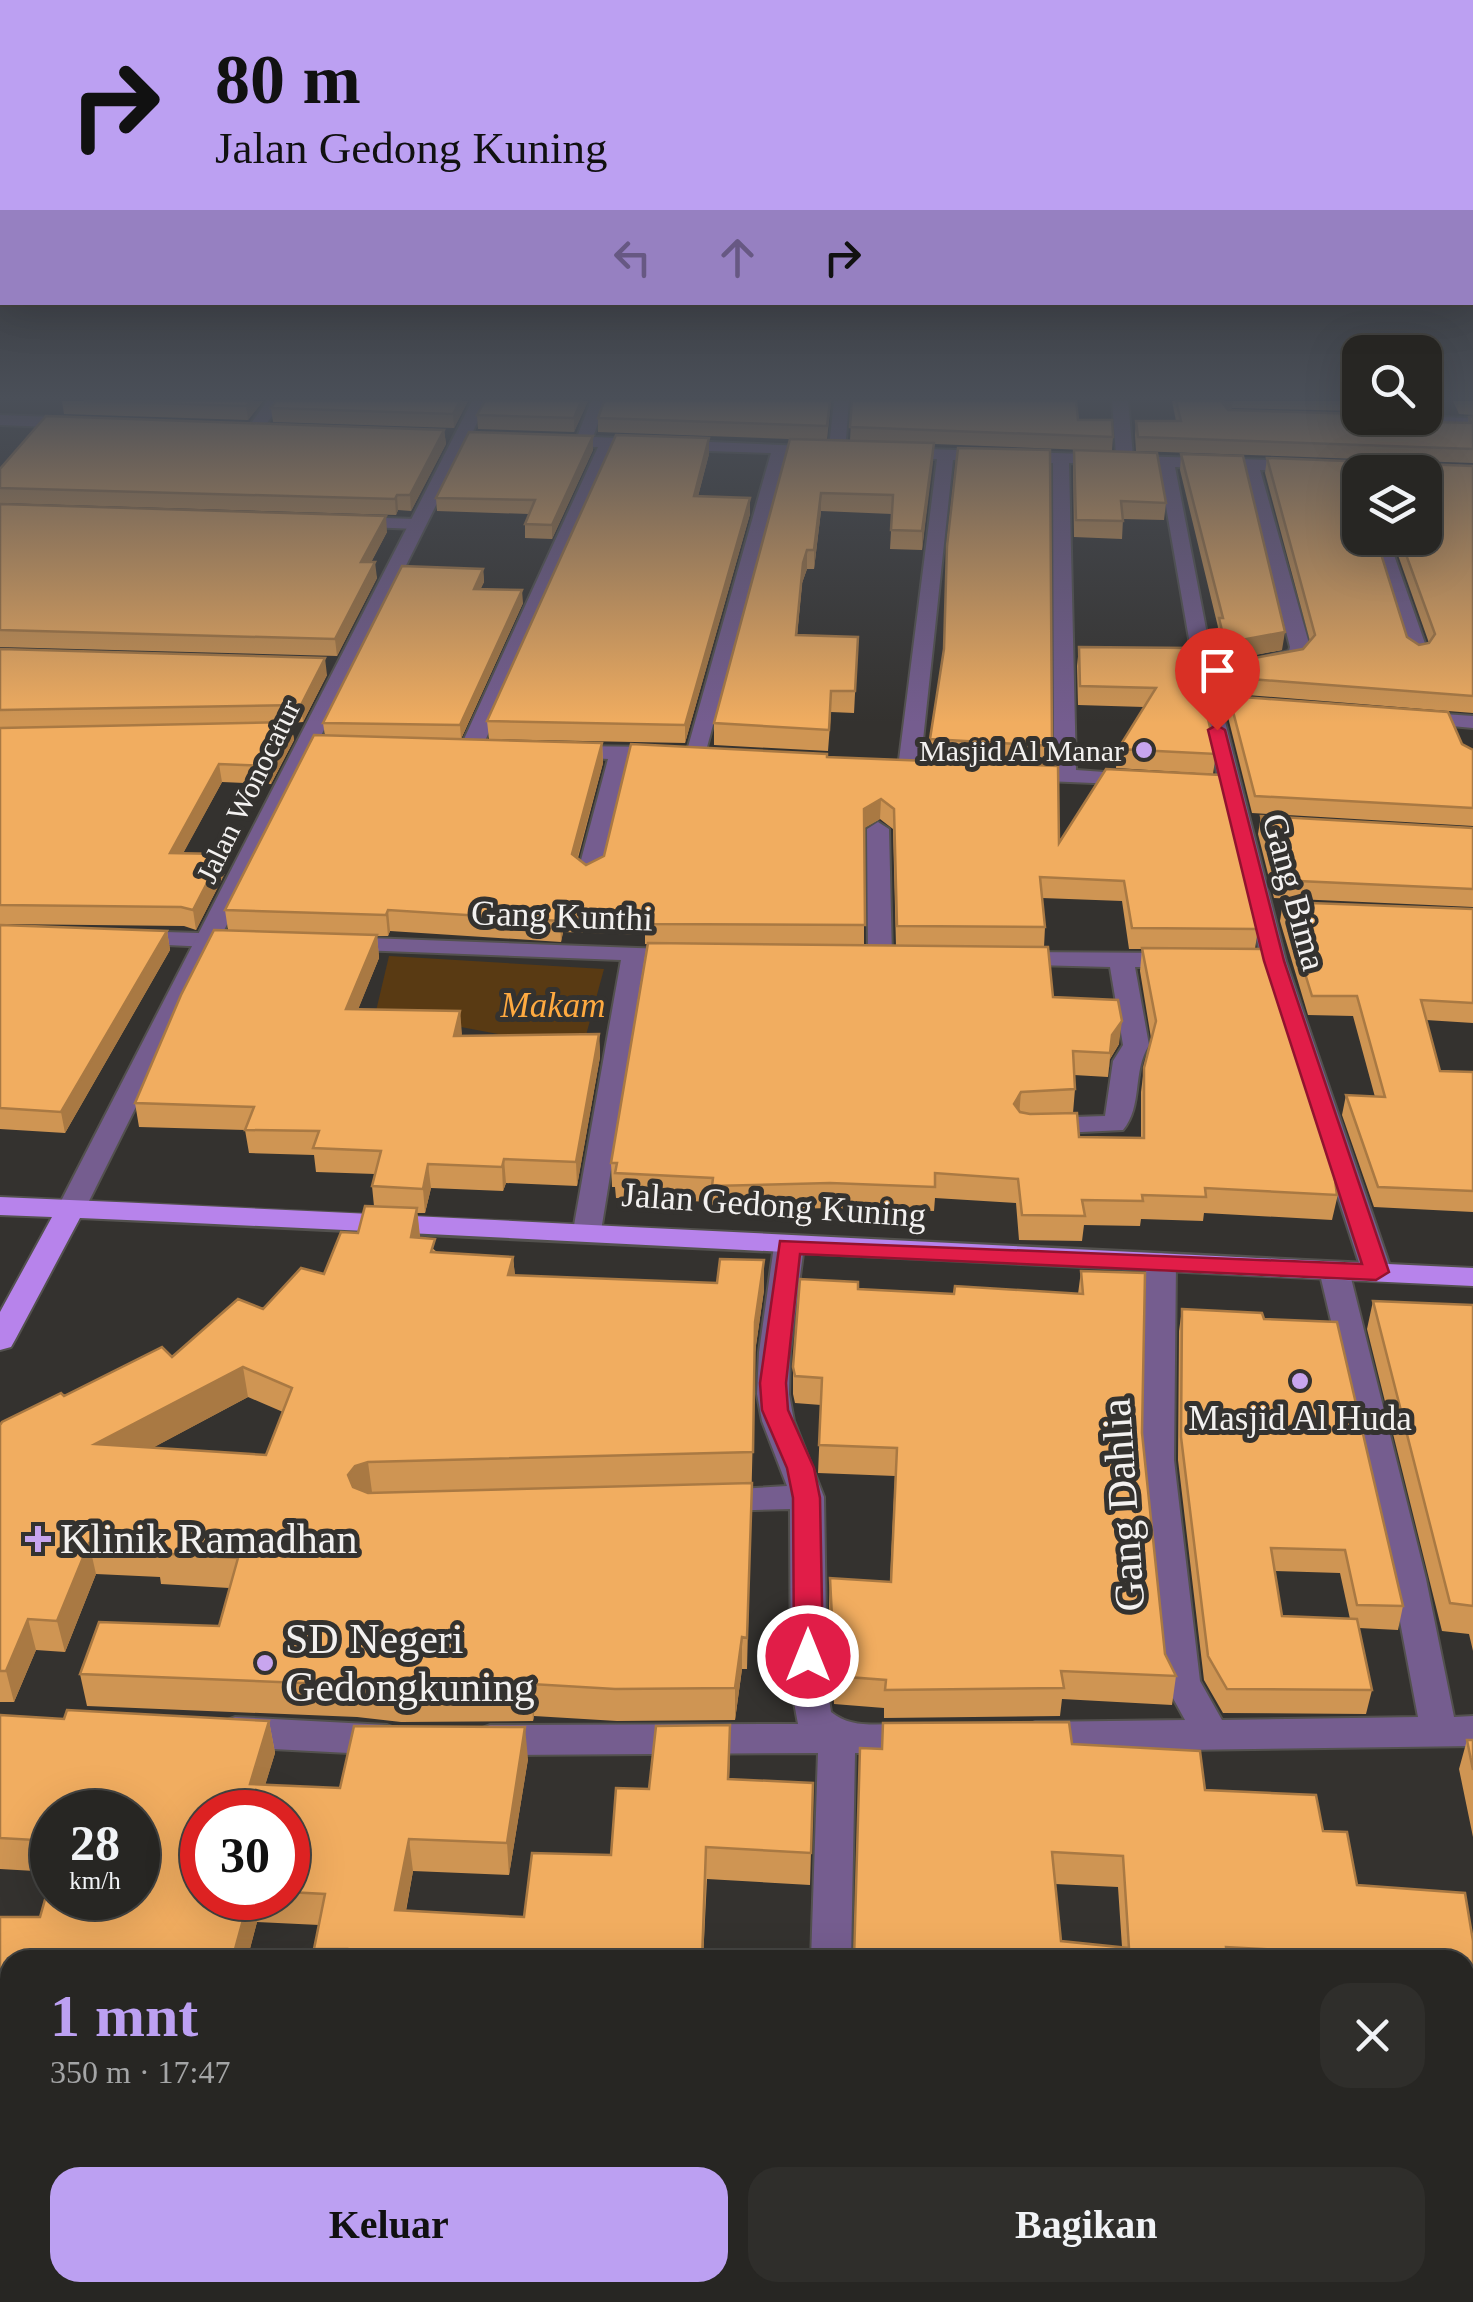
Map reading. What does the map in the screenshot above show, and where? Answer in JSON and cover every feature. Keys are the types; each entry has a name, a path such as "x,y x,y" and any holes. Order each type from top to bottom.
{"main road":[{"name":"Jalan Gedong Kuning","path":"0,1206 587,1231 789,1246 1473,1277"},
{"path":"0,1340 70,1209"}],"street":[{"name":"Jalan Wonocatur","path":"70,1209 307,739 334,666 424,508"},
{"path":"470,750 579,508"},
{"path":"545,751 706,754 765,508"},
{"path":"909,768 940,508"},
{"path":"1062,508 1066,777"},
{"name":"Gang Bima","path":"1179,508 1226,670 1220,703 1221,784 1249,823 1272,909 1265,961 1376,1272"},
{"path":"1226,670 1293,658 1300,652 1263,508"},
{"path":"336,522 416,524"},
{"path":"1384,555 1418,652"},
{"path":"1398,716 1464,721 1467,747"},
{"path":"280,733 332,747"},
{"path":"589,875 620,752"},
{"path":"1007,774 1157,781"},
{"path":"878,829 880,957"},
{"path":"116,938 266,942"},
{"name":"Gang Kunthi","path":"324,944 710,956"},
{"path":"587,1231 634,955"},
{"path":"991,958 1198,960"},
{"path":"1030,1126 1098,1126 1113,1124 1120,1116 1126,1061 1136,1046 1121,960"},
{"path":"789,1246 773,1383 775,1410 800,1468 807,1498 809,1686 814,1719 836,1738"},
{"name":"Gang Dahlia","path":"1161,1262 1158,1460 1168,1556 1182,1682 1211,1733"},
{"path":"1008,1737 1456,1731 1410,1579 1334,1270"},
{"path":"688,1500 807,1498"},
{"path":"191,1730 421,1741"},
{"path":"461,1740 951,1737"},
{"path":"831,1950 836,1738"}],"green space":[{"name":"Makam","path":"389,956 604,969 582,1050 376,1011"}],"building":[{"path":"0,508 386,516 361,562 375,562 335,639 0,630"},
{"path":"531,508 560,508 552,525 525,524"},
{"path":"583,508 747,508 685,725 487,721"},
{"path":"771,508 819,508 814,550 807,550 803,563 796,635 858,637 855,691 831,691 829,730 714,723"},
{"path":"892,508 925,508 922,531 891,530"},
{"path":"951,508 1050,508 1052,746 930,739 944,649"},
{"path":"1076,508 1122,508 1123,521 1076,520"},
{"path":"1195,508 1256,508 1285,632 1225,643 1219,618 1223,618"},
{"path":"1281,508 1342,508 1342,555 1381,555 1407,637 1419,645 1429,643 1435,634 1406,555 1442,555 1442,508 1473,508 1473,696 1224,677 1222,664 1303,649 1315,635"},
{"path":"402,566 483,569 474,589 522,590 460,725 323,723"},
{"path":"1079,647 1192,648 1216,754 1118,749 1156,688 1080,686"},
{"path":"0,649 325,658 301,705 0,710"},
{"path":"1229,696 1448,712 1462,744 1473,750 1473,808 1255,796"},
{"path":"291,722 269,766 219,764 170,853 222,854 193,910 0,905 0,728"},
{"path":"314,735 602,743 572,854 586,865 604,856 631,744 1058,766 1059,843 1106,769 1221,775 1258,929 1132,928 1124,881 1040,877 1045,927 897,926 894,809 881,799 864,809 865,925 644,924 646,914 562,911 560,921 388,910 386,915 225,910"},
{"path":"1261,816 1473,828 1473,889 1277,880"},
{"path":"1283,902 1473,909 1473,1003 1421,1000 1440,1071 1473,1072 1473,1191 1378,1187 1346,1095 1385,1097 1357,996 1312,996"},
{"path":"0,925 167,931 61,1112 0,1108"},
{"path":"214,930 377,935 346,1009 460,1011 454,1036 599,1034 576,1162 504,1159 502,1167 428,1164 423,1189 372,1186 381,1151 313,1148 319,1131 245,1130 254,1107 135,1103 181,995"},
{"path":"648,943 1048,947 1053,997 1118,1000 1122,1021 1112,1035 1110,1053 1073,1051 1075,1089 1021,1092 1014,1104 1020,1112 1030,1114 1077,1113 1079,1137 1144,1138 1144,1068 1156,1021 1142,948 1265,949 1341,1181 1335,1180 1337,1195 1205,1188 1206,1197 1142,1195 1143,1201 1082,1200 1085,1216 1022,1215 1018,1179 935,1173 935,1187 830,1183 712,1186 713,1178 615,1173 617,1163 611,1163"},
{"path":"365,1206 417,1208 411,1237 435,1239 431,1252 513,1257 508,1275 717,1283 720,1259 764,1260 755,1322 753,1452 368,1462 355,1466 348,1475 353,1487 368,1493 752,1483 747,1638 742,1637 735,1688 615,1689 532,1684 531,1690 397,1691 352,1685 80,1674 99,1622 219,1626 238,1558 155,1553 157,1546 89,1543 57,1621 28,1619 6,1671 0,1671 2,1422 162,1347 172,1357 238,1299 263,1309 301,1268 324,1274 341,1232 358,1233","holes":["243,1367 292,1388 266,1455 95,1444"]},
{"path":"1081,1271 1145,1273 1142,1433 1165,1654 1176,1676 1061,1671 1064,1688 885,1690 886,1680 835,1676 830,1578 891,1582 897,1448 819,1445 822,1378 795,1376 793,1367 800,1279 858,1282 858,1289 954,1294 955,1286 1083,1294"},
{"path":"1373,1301 1473,1305 1473,1606 1450,1603"},
{"path":"1182,1309 1262,1313 1264,1319 1337,1322 1403,1606 1357,1605 1345,1550 1271,1548 1282,1616 1357,1619 1372,1690 1227,1689 1208,1656 1181,1437"},
{"path":"67,1710 269,1721 250,1784 340,1788 354,1726 525,1727 507,1843 409,1839 395,1910 524,1917 532,1853 611,1855 616,1788 649,1789 656,1726 730,1725 728,1779 813,1783 811,1853 706,1847 702,1950 314,1949 325,1894 310,1893 310,1790 180,1790 180,1920 243,1920 235,1950 0,1950 0,1917 160,1920 160,1790 30,1790 30,1840 0,1838 0,1715 64,1719"},
{"path":"1069,1722 1072,1744 1200,1751 1205,1790 1316,1795 1323,1831 1347,1832 1357,1885 1465,1893 1473,1950 1226,1947 1226,1950 854,1950 860,1748 882,1749 883,1723","holes":["1052,1852 1123,1856 1129,1948 1061,1941"]},
{"path":"1467,1740 1473,1740 1473,1770"}],"place":[{"name":"Masjid Al Manar","path":"1144,750"},
{"name":"Masjid Al Huda","path":"1300,1381"},
{"name":"Klinik Ramadhan","path":"38,1539"},
{"name":"SD Negeri Gedongkuning","path":"265,1663"}],"route":[{"path":"808,1656 807,1498 800,1468 775,1410 773,1383 789,1246 1376,1272 1274,961 1217,730"}]}
